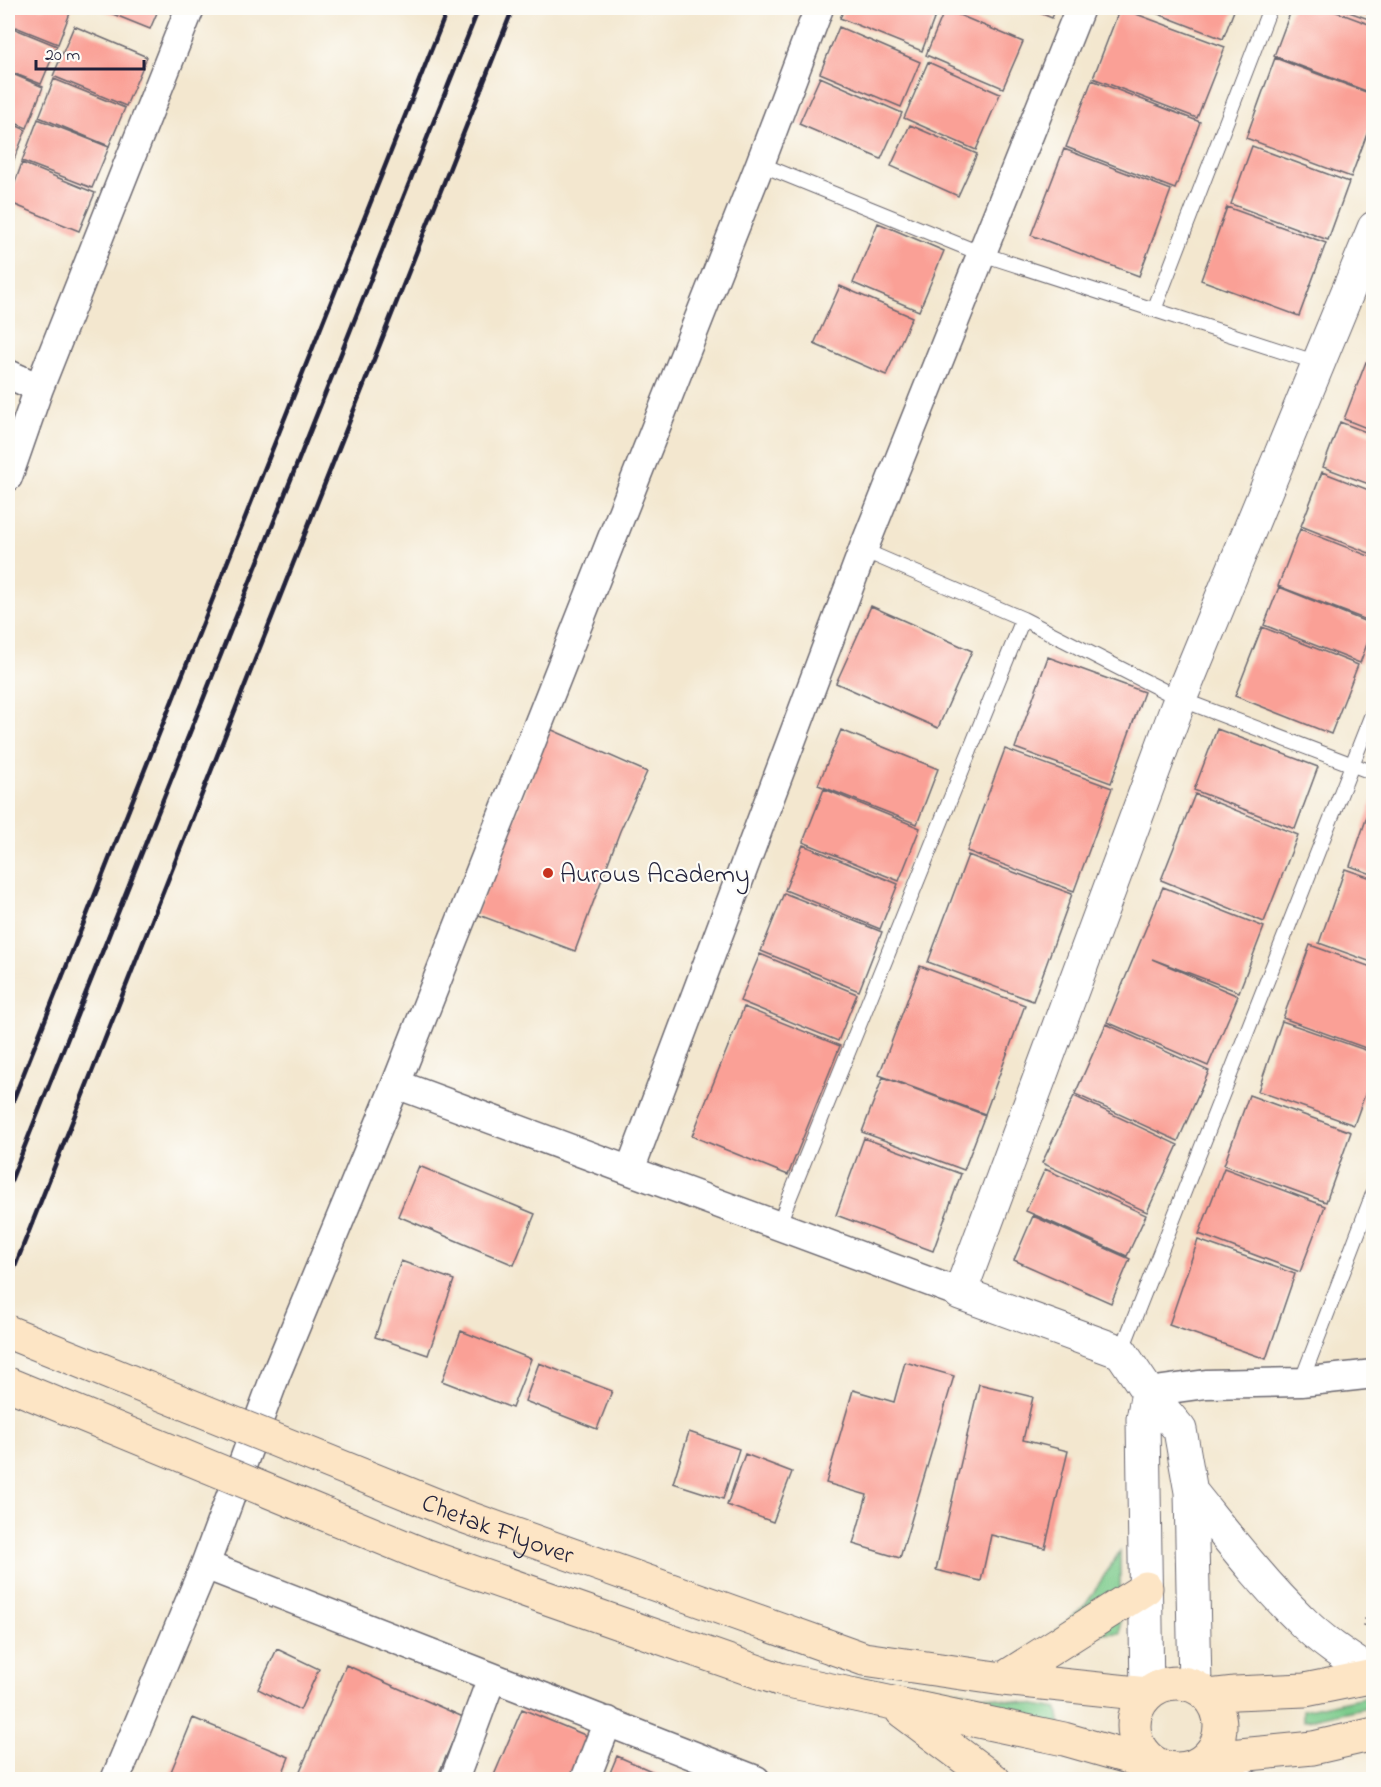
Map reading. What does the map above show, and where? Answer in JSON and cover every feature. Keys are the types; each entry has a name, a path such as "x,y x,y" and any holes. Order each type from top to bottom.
{"main road":[{"name":"Chetak Flyover","path":"8,1332 463,1516 864,1659 1004,1679 1147,1694"},
{"name":"Chetak Flyover","path":"8,1384 424,1555 779,1679 893,1705 1064,1739 1184,1770"},
{"path":"1004,1679 1146,1588"},
{"path":"1374,1676 1305,1690 1235,1693 1202,1691 1178,1683 1161,1685 1147,1694 1137,1708 1133,1725 1136,1742 1145,1756 1184,1770 1314,1748 1374,1734"},
{"path":"1184,1770 1217,1744 1221,1728 1218,1713 1202,1691"},
{"path":"893,1705 994,1779"}],"street":[{"path":"8,477 39,388 190,8"},
{"path":"115,1779 205,1565 276,1374 396,1084 760,164 819,8"},
{"path":"630,1170 863,550 1080,8"},
{"path":"960,1293 1180,699 1374,228"},
{"path":"8,374 39,388"},
{"path":"396,1084 1120,1352 1148,1392 1180,1430 1191,1492 1202,1691"},
{"path":"1148,1392 1206,1384 1301,1382 1374,1374"},
{"path":"1147,1694 1143,1419 1148,1392"},
{"path":"1191,1492 1269,1587 1301,1621 1331,1646 1374,1676"},
{"path":"205,1565 608,1721 713,1772 756,1779"},
{"path":"454,1779 492,1677"},
{"path":"585,1779 608,1721"}],"lane":[{"path":"1154,310 1270,8"},
{"path":"760,164 982,254 1318,363"},
{"path":"863,550 1023,619 1180,699 1374,773"},
{"path":"778,1226 1023,619"},
{"path":"1120,1352 1374,709"},
{"path":"1301,1382 1374,1191"},
{"path":"1184,1770 1255,1779"}],"path":[{"path":"1364,1628 1366,1616 1374,1615"}],"green space":[{"path":"1120,1551 1120,1633 1051,1636 1086,1604"},
{"path":"854,1677 930,1686 1058,1709 1061,1727 917,1699"},
{"path":"1373,1695 1373,1706 1303,1721 1303,1710"}],"building":[{"path":"8,8 72,8 58,44 8,24"},
{"path":"98,8 159,8 150,29"},
{"path":"845,8 927,8 937,11 922,51 840,18"},
{"path":"1028,8 1056,8 1052,18"},
{"path":"1120,8 1225,47 1197,118 1093,78"},
{"path":"1143,8 1235,8 1223,39"},
{"path":"1292,8 1326,8 1374,26 1374,94 1274,56"},
{"path":"1338,8 1374,8 1374,21"},
{"path":"945,9 1023,42 1003,88 926,55"},
{"path":"8,26 57,46 41,84 8,71"},
{"path":"74,26 147,57 126,106 53,76"},
{"path":"839,27 920,62 901,107 820,73"},
{"path":"1275,58 1374,95 1374,115 1351,177 1246,138"},
{"path":"928,62 1000,94 976,150 904,118"},
{"path":"8,72 43,87 27,128 8,120"},
{"path":"820,77 902,113 881,159 799,124"},
{"path":"54,79 125,108 109,146 39,117"},
{"path":"1092,80 1200,122 1175,189 1066,147"},
{"path":"38,119 109,147 92,188 22,161"},
{"path":"8,122 26,130 8,174"},
{"path":"910,125 977,154 958,196 891,166"},
{"path":"1252,146 1349,182 1328,240 1231,204"},
{"path":"1064,149 1171,190 1139,276 1031,235"},
{"path":"22,163 95,193 79,231 8,202"},
{"path":"1227,207 1326,243 1299,316 1201,280"},
{"path":"878,223 944,251 919,311 853,283"},
{"path":"840,286 912,317 886,375 814,344"},
{"path":"1366,362 1374,365 1374,431 1344,419"},
{"path":"1340,422 1374,435 1374,486 1323,467"},
{"path":"1322,472 1374,492 1374,555 1301,526"},
{"path":"1300,529 1374,558 1374,618 1372,622 1278,586"},
{"path":"1279,587 1374,625 1360,663 1264,625"},
{"path":"871,606 972,651 938,728 836,683"},
{"path":"1262,627 1358,665 1331,734 1235,696"},
{"path":"1048,657 1144,692 1111,783 1015,748"},
{"name":"Aurous Academy","path":"550,729 647,772 620,831 575,951 476,914"},
{"path":"1217,729 1318,767 1295,829 1194,790"},
{"path":"841,730 938,769 917,824 818,785"},
{"path":"1005,749 1112,788 1074,891 967,851"},
{"path":"824,789 920,828 899,881 803,842"},
{"path":"1195,794 1298,835 1264,922 1161,880"},
{"path":"1374,799 1374,875 1350,866"},
{"path":"803,845 898,884 880,929 785,890"},
{"path":"968,855 1072,894 1033,1001 928,962"},
{"path":"1345,869 1374,879 1374,963 1319,943"},
{"path":"1163,887 1264,927 1239,992 1152,959 1238,996 1208,1066 1107,1022"},
{"path":"784,893 882,932 859,991 761,951"},
{"path":"1310,945 1374,968 1374,1051 1283,1018"},
{"path":"760,954 857,994 838,1041 740,1001"},
{"path":"920,966 1025,1005 985,1114 879,1075"},
{"path":"744,1007 840,1046 788,1175 692,1136"},
{"path":"1282,1021 1374,1053 1374,1069 1354,1125 1258,1091"},
{"path":"1106,1024 1209,1071 1178,1141 1075,1094"},
{"path":"883,1077 985,1115 964,1170 862,1132"},
{"path":"1249,1095 1351,1132 1326,1202 1224,1165"},
{"path":"1074,1096 1178,1145 1147,1212 1042,1163"},
{"path":"864,1138 961,1174 933,1251 836,1215"},
{"path":"419,1166 535,1214 514,1265 398,1216"},
{"path":"1224,1168 1325,1206 1300,1272 1199,1234"},
{"path":"1045,1169 1146,1215 1127,1256 1026,1211"},
{"path":"1033,1216 1130,1259 1111,1303 1014,1260"},
{"path":"1198,1240 1295,1274 1266,1359 1169,1325"},
{"path":"401,1261 454,1280 428,1355 375,1337"},
{"path":"461,1331 531,1359 512,1408 442,1381"},
{"path":"905,1362 954,1376 900,1558 853,1544 867,1495 826,1483 853,1390 894,1402"},
{"path":"539,1363 612,1391 597,1429 525,1401"},
{"path":"979,1384 1033,1397 1023,1440 1068,1451 1045,1548 991,1535 981,1581 936,1570"},
{"path":"689,1432 739,1449 723,1499 673,1483"},
{"path":"745,1454 792,1472 773,1522 727,1505"},
{"path":"277,1649 319,1669 300,1710 258,1689"},
{"path":"346,1665 463,1717 436,1780 296,1780"},
{"path":"522,1709 597,1740 580,1780 492,1780"},
{"path":"193,1718 289,1757 280,1780 184,1780 170,1774"},
{"path":"617,1756 672,1780 607,1780"}],"railway":[{"path":"8,1113 448,8"},
{"path":"8,1188 479,8"},
{"path":"8,1284 513,8"}],"place":[{"name":"Aurous Academy","path":"548,873"}]}
